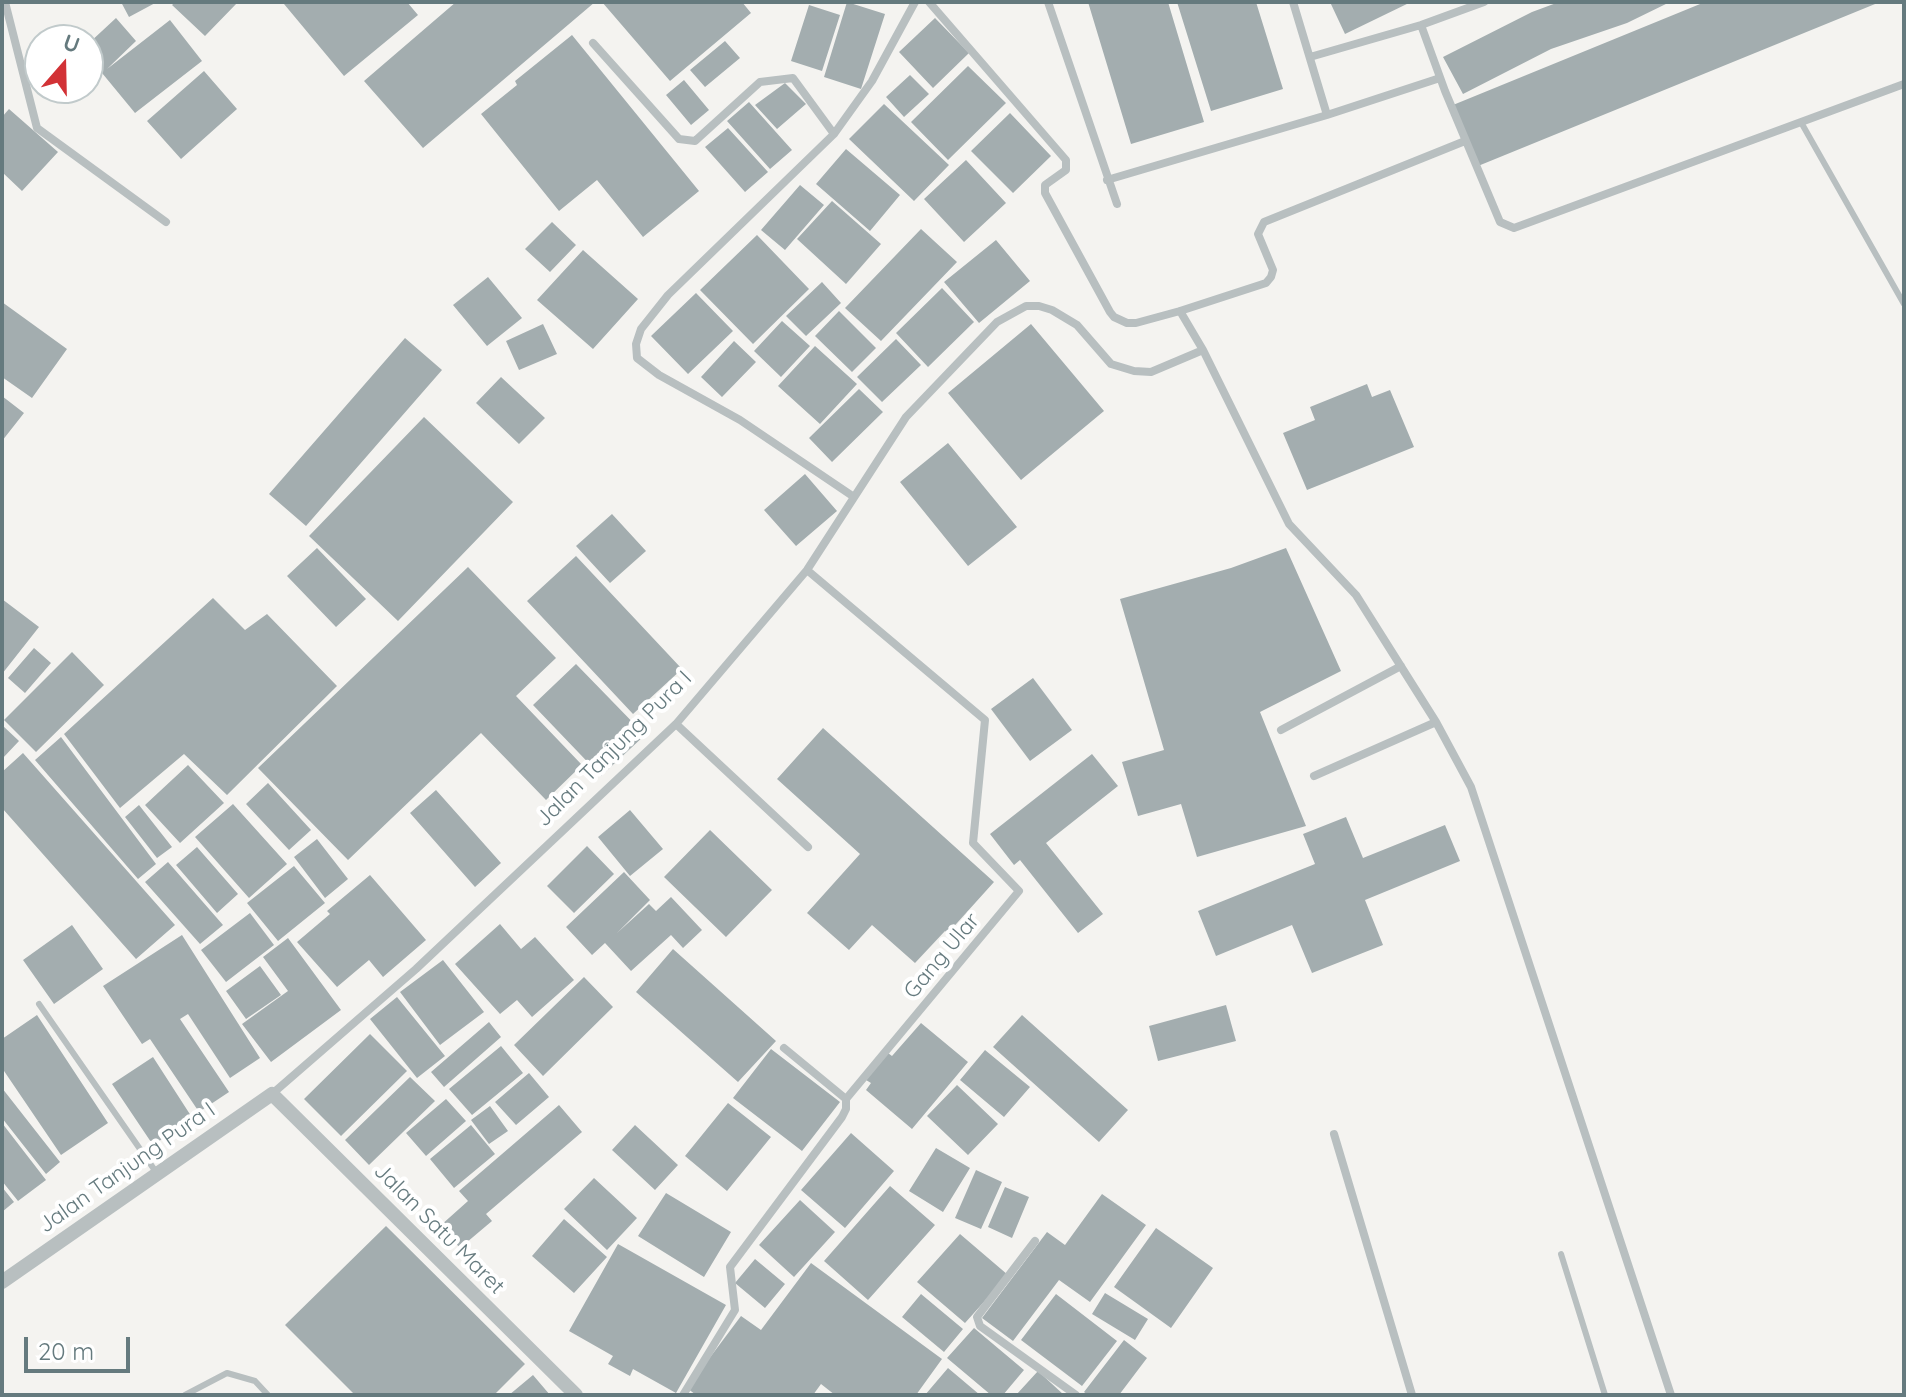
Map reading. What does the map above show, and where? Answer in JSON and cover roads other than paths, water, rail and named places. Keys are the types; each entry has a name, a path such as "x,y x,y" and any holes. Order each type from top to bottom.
{"street":[{"path":"5,2 37,128 166,222"},
{"path":"854,497 740,420 659,375 637,358 636,344 641,329 668,295 834,134 872,81 915,2"},
{"path":"929,2 1066,160 1066,170 1045,185 1045,193 1114,317 1136,323 1269,280 1273,270 1258,234 1264,222 1465,141"},
{"path":"1048,2 1117,204"},
{"path":"1293,2 1327,115"},
{"path":"1310,57 1421,25 1484,2"},
{"path":"1421,25 1500,222 1514,228 1904,84"},
{"path":"593,43 679,139 695,141 760,82 793,78 834,134"},
{"path":"1107,180 1440,78"},
{"name":"Jalan Tanjung Pura I","path":"2,1282 272,1094 416,969 676,724 807,570 906,417 997,322 1018,309 1039,306 1077,325 1111,364 1134,371 1151,372 1203,350"},
{"path":"1180,311 1203,350 1289,524 1356,595 1436,722 1471,787 1671,1395"},
{"name":"Gang Ular","path":"683,1395 735,1310 730,1267 842,1117 846,1099 1019,891 973,843 985,720 807,570"},
{"path":"1281,730 1401,666"},
{"path":"1314,776 1436,722"},
{"path":"676,724 808,847"},
{"path":"784,1048 846,1099"},
{"name":"Jalan Satu Maret","path":"272,1094 576,1395"},
{"path":"1334,1134 1412,1395"},
{"path":"1035,1241 977,1317 980,1326 1076,1395"}],"lane":[{"path":"1802,124 1904,304"},
{"path":"39,1004 157,1174"},
{"path":"1561,1254 1605,1395"},
{"path":"185,1395 227,1373 255,1381 268,1395"}]}
